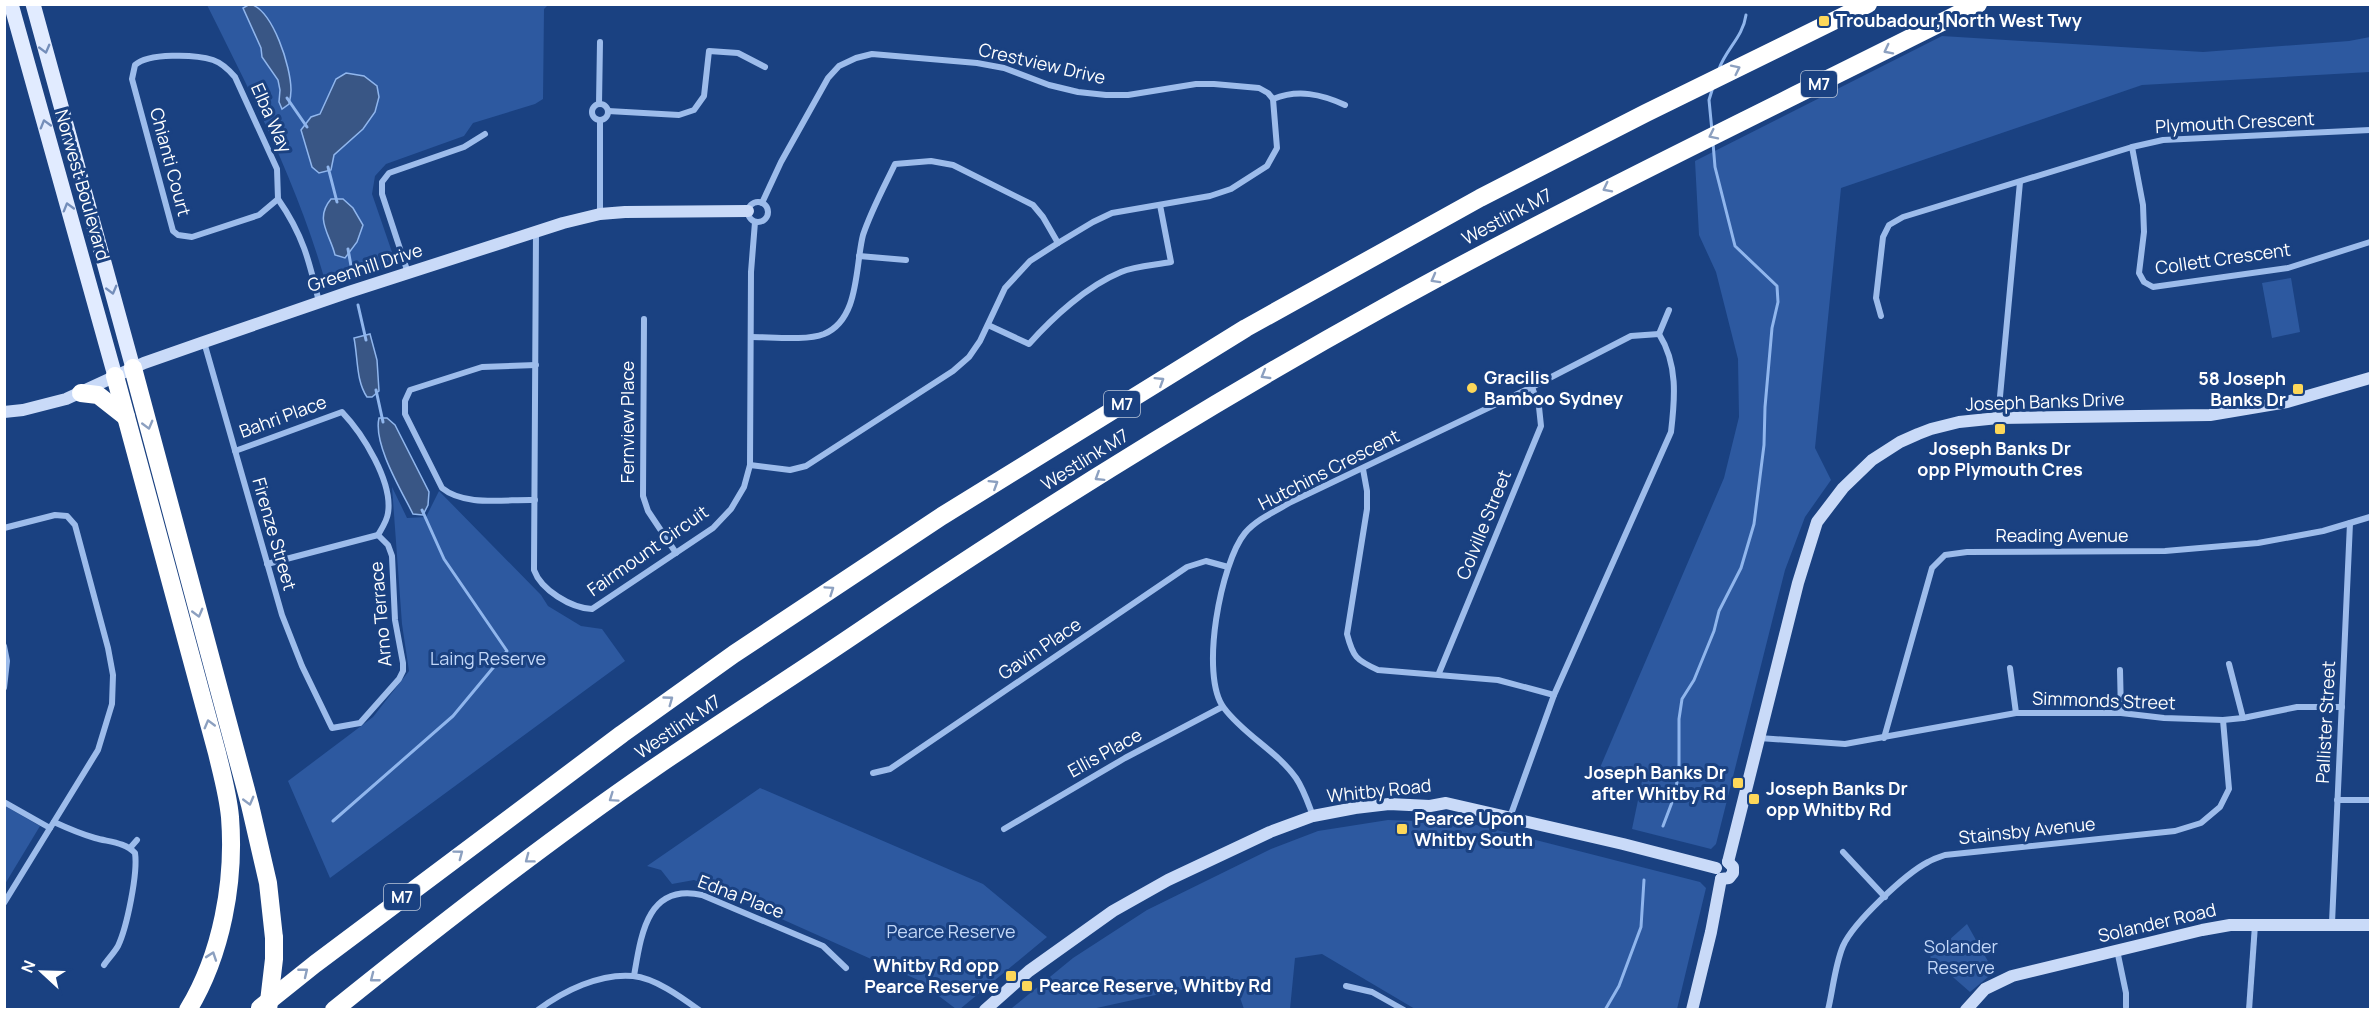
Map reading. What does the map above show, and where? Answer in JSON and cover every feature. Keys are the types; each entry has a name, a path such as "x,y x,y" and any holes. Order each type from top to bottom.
{"highway":[{"name":"Westlink M7","path":"259,1010 315,964 622,734 734,654 942,516 1245,328 1480,198 1868,4"},
{"name":"Westlink M7","path":"334,1010 575,824 650,771 939,577 1206,410 1409,293 1659,161 1838,75 1978,4"},
{"path":"133,368 253,815 268,883 274,938 268,1010"},
{"path":"115,376 217,753 230,817 231,855 227,894 219,933 207,970 188,1010"},
{"path":"81,393 98,395 126,417"}],"main road":[{"name":"Norwest Boulevard","path":"11,4 115,376"},
{"name":"Norwest Boulevard","path":"33,4 133,368"}],"street":[{"path":"599,104 600,42"},
{"path":"608,111 678,115 694,110 704,96 709,51 738,53 765,66"},
{"name":"Crestview Drive","path":"762,203 781,162 828,78 839,66 872,54 977,63 1004,68 1049,85 1078,92 1128,95 1196,84 1214,84 1259,88 1273,99"},
{"name":"Chianti Court","path":"215,60 196,57 146,58 135,65 132,71 132,79 173,231 178,235 192,237 259,215 278,199"},
{"name":"Elba Way","path":"215,60 228,68 235,77 256,119 277,169 278,199"},
{"path":"750,465 790,470 806,466 953,371 969,357 988,325 1005,288 1017,274 1030,261 1093,222 1112,213 1210,196 1231,189 1267,166 1277,148 1273,99 1289,93 1324,96 1345,105"},
{"path":"600,120 593,116 594,107 599,104 604,105 608,111"},
{"path":"600,120 608,111"},
{"path":"600,120 600,214"},
{"name":"Plymouth Crescent","path":"1881,316 1876,298 1883,237 1889,225 1903,218 2132,147 2163,140 2370,130"},
{"path":"408,273 382,194 381,188 385,177 395,170 464,147 485,134"},
{"name":"Collett Crescent","path":"2132,147 2144,205 2144,232 2139,273 2144,282 2153,287 2288,268 2370,242"},
{"path":"752,337 812,336 825,333 836,326 845,314 852,298 864,235 872,212 895,164 931,161 953,165 1033,205 1058,243"},
{"path":"1998,418 2020,182"},
{"path":"278,199 296,225 309,261 319,302"},
{"path":"762,203 767,207 767,217 762,222 752,217 753,204 762,203"},
{"path":"988,325 1029,344 1056,314 1108,279 1122,271 1172,262 1160,205"},
{"name":"Greenhill Drive","path":"4,412 51,403 81,393 133,368 204,342 536,230 600,214 635,212 752,217"},
{"name":"Fairmount Circuit","path":"536,230 534,570 538,580 546,588 573,604 592,609 600,606 713,528 731,509 744,487 750,465 752,217"},
{"path":"859,256 906,260"},
{"path":"1510,817 1554,694 1671,432 1675,399 1672,358 1659,334 1669,310"},
{"name":"Fernview Place","path":"644,319 643,496 648,511 676,553"},
{"name":"Hutchins Crescent","path":"1222,707 1216,691 1211,660 1228,567 1246,532 1266,516 1291,502 1532,387 1631,336 1659,334"},
{"name":"Firenze Street","path":"204,342 282,615 320,707 332,728"},
{"path":"535,500 468,499 452,496 442,488 405,414 405,401 410,390 482,367 536,365"},
{"name":"Joseph Banks Drive","path":"1719,873 1719,863 1728,862 1798,583 1821,516 1853,476 1872,460 1900,442 1944,425 1998,418 2210,415 2287,402 2370,378"},
{"name":"Colville Street","path":"1439,673 1541,426 1539,407 1532,387"},
{"name":"Bahri Place","path":"235,451 342,412 356,427 385,481 388,512 378,535"},
{"path":"1363,469 1367,509 1347,634 1351,651 1359,662 1377,670 1439,673 1498,680 1554,694"},
{"path":"4,528 55,515 67,516 75,525 108,648 112,675 112,704 98,750 4,903"},
{"name":"Reading Avenue","path":"1884,738 1932,568 1945,555 1967,552 2165,551 2258,543 2370,517"},
{"name":"Pallister Street","path":"2332,923 2350,523"},
{"path":"267,564 378,535"},
{"name":"Arno Terrace","path":"332,728 360,723 399,679 403,671 395,620 392,555 388,545 378,535"},
{"name":"Gavin Place","path":"873,773 890,770 1187,567 1206,561 1228,567"},
{"path":"4,646 7,661 4,688"},
{"path":"2229,664 2242,718"},
{"path":"2010,669 2016,713"},
{"path":"2120,670 2121,713"},
{"path":"1222,707 1288,769 1304,791 1313,816"},
{"name":"Ellis Place","path":"1004,829 1125,758 1222,707"},
{"name":"Simmonds Street","path":"1759,738 1845,744 2016,713 2121,713 2164,718 2223,720 2297,707 2342,707"},
{"name":"Stainsby Avenue","path":"1828,1010 1842,948 1848,936 1885,897 1928,862 1945,855 2175,831 2201,823 2220,807 2229,789 2223,720"},
{"path":"2337,800 2370,800"},
{"path":"4,801 52,825 130,848 135,853 136,871 122,935 117,948 104,965"},
{"name":"Whitby Road","path":"985,1010 1058,949 1137,897 1240,845 1313,816 1374,806 1430,806 1440,802 1510,817 1719,873"},
{"path":"130,848 137,840"},
{"path":"1843,852 1885,897"},
{"path":"1692,1010 1711,932 1719,873"},
{"name":"Edna Place","path":"634,976 641,935 652,911 669,895 684,892 702,895 823,946 846,968"},
{"name":"Solander Road","path":"1966,1010 1985,989 2012,976 2230,924 2370,925"},
{"path":"2249,1010 2255,925"},
{"path":"2117,950 2126,993 2126,1007"},
{"path":"538,1010 559,994 570,990 603,979 634,976 670,990 699,1010"},
{"path":"1346,986 1372,992 1404,1010"}],"green space":[{"path":"207,5 548,5 544,9 543,99 535,104 473,123 464,136 386,164 375,176 372,194 394,258 390,267 327,288 289,179"},
{"path":"1942,36 2203,52 2349,41 2370,37 2370,72 2142,85 1841,188 1815,448 1831,480 1805,517 1785,570 1716,844 1711,849 1632,829 1642,781 1599,770 1724,478 1739,417 1738,359 1716,272 1699,235 1695,161"},
{"path":"2291,278 2300,332 2272,338 2262,283"},
{"name":"Laing Reserve","path":"392,487 407,518 426,517 439,491 541,595 548,606 581,626 602,629 625,661 330,878 288,781 373,717 409,671 402,624"},
{"name":"Pearce Reserve","path":"760,788 983,884 1047,937 960,1009 956,1009 918,980 724,891 694,880 672,884 661,870 647,866"},
{"path":"5,806 40,826 5,884"},
{"path":"1388,820 1469,823 1700,882 1706,888 1677,1009 1415,1009 1322,954 1295,958 1290,1009 1244,1009 1233,978 1092,1009 1017,1010 1012,1008 1073,958 1147,910 1271,849 1318,831"},
{"name":"Solander Reserve","path":"1967,924 1994,972 1970,992 1930,957"}],"shaded area":[{"path":"250,4 258,8 266,17 284,54 291,92 289,104 282,109 279,102 278,80 262,57 261,48 243,8"},
{"path":"346,73 364,76 377,86 379,97 375,112 363,129 334,155 331,170 319,173 312,167 301,130 311,117 320,114 336,79"},
{"path":"331,199 343,199 353,208 363,225 357,242 345,258 335,255 323,220 326,206"},
{"path":"370,334 377,360 379,391 372,397 367,397 359,377 354,338"},
{"path":"379,418 387,418 395,425 429,492 428,505 423,515 413,514 389,467 380,441"}],"waterway":[{"path":"1719,69 1742,30 1746,15"},
{"path":"1712,131 1709,100 1713,87"},
{"path":"287,98 307,127"},
{"path":"1663,826 1674,797 1679,772 1679,719 1682,699 1694,680 1714,631 1719,611 1741,568 1754,524 1764,445 1772,328 1778,302 1777,286 1735,246 1715,167 1713,143"},
{"path":"328,167 337,202"},
{"path":"348,249 353,277"},
{"path":"358,305 366,340"},
{"path":"376,390 383,422"},
{"path":"333,821 453,716 507,651 444,559 422,510"},
{"path":"1605,1010 1619,986 1641,927 1644,880"}],"place":[{"name":"Troubadour, North West Twy","path":"1824,21"},
{"name":"Gracilis Bamboo Sydney","path":"1472,388"},
{"name":"58 Joseph Banks Dr","path":"2298,389"},
{"name":"Joseph Banks Dr opp Plymouth Cres","path":"2000,429"},
{"name":"Joseph Banks Dr after Whitby Rd","path":"1738,783"},
{"name":"Joseph Banks Dr opp Whitby Rd","path":"1754,799"},
{"name":"Pearce Upon Whitby South","path":"1402,829"},
{"name":"Whitby Rd opp Pearce Reserve","path":"1011,976"},
{"name":"Pearce Reserve, Whitby Rd","path":"1027,986"}]}
